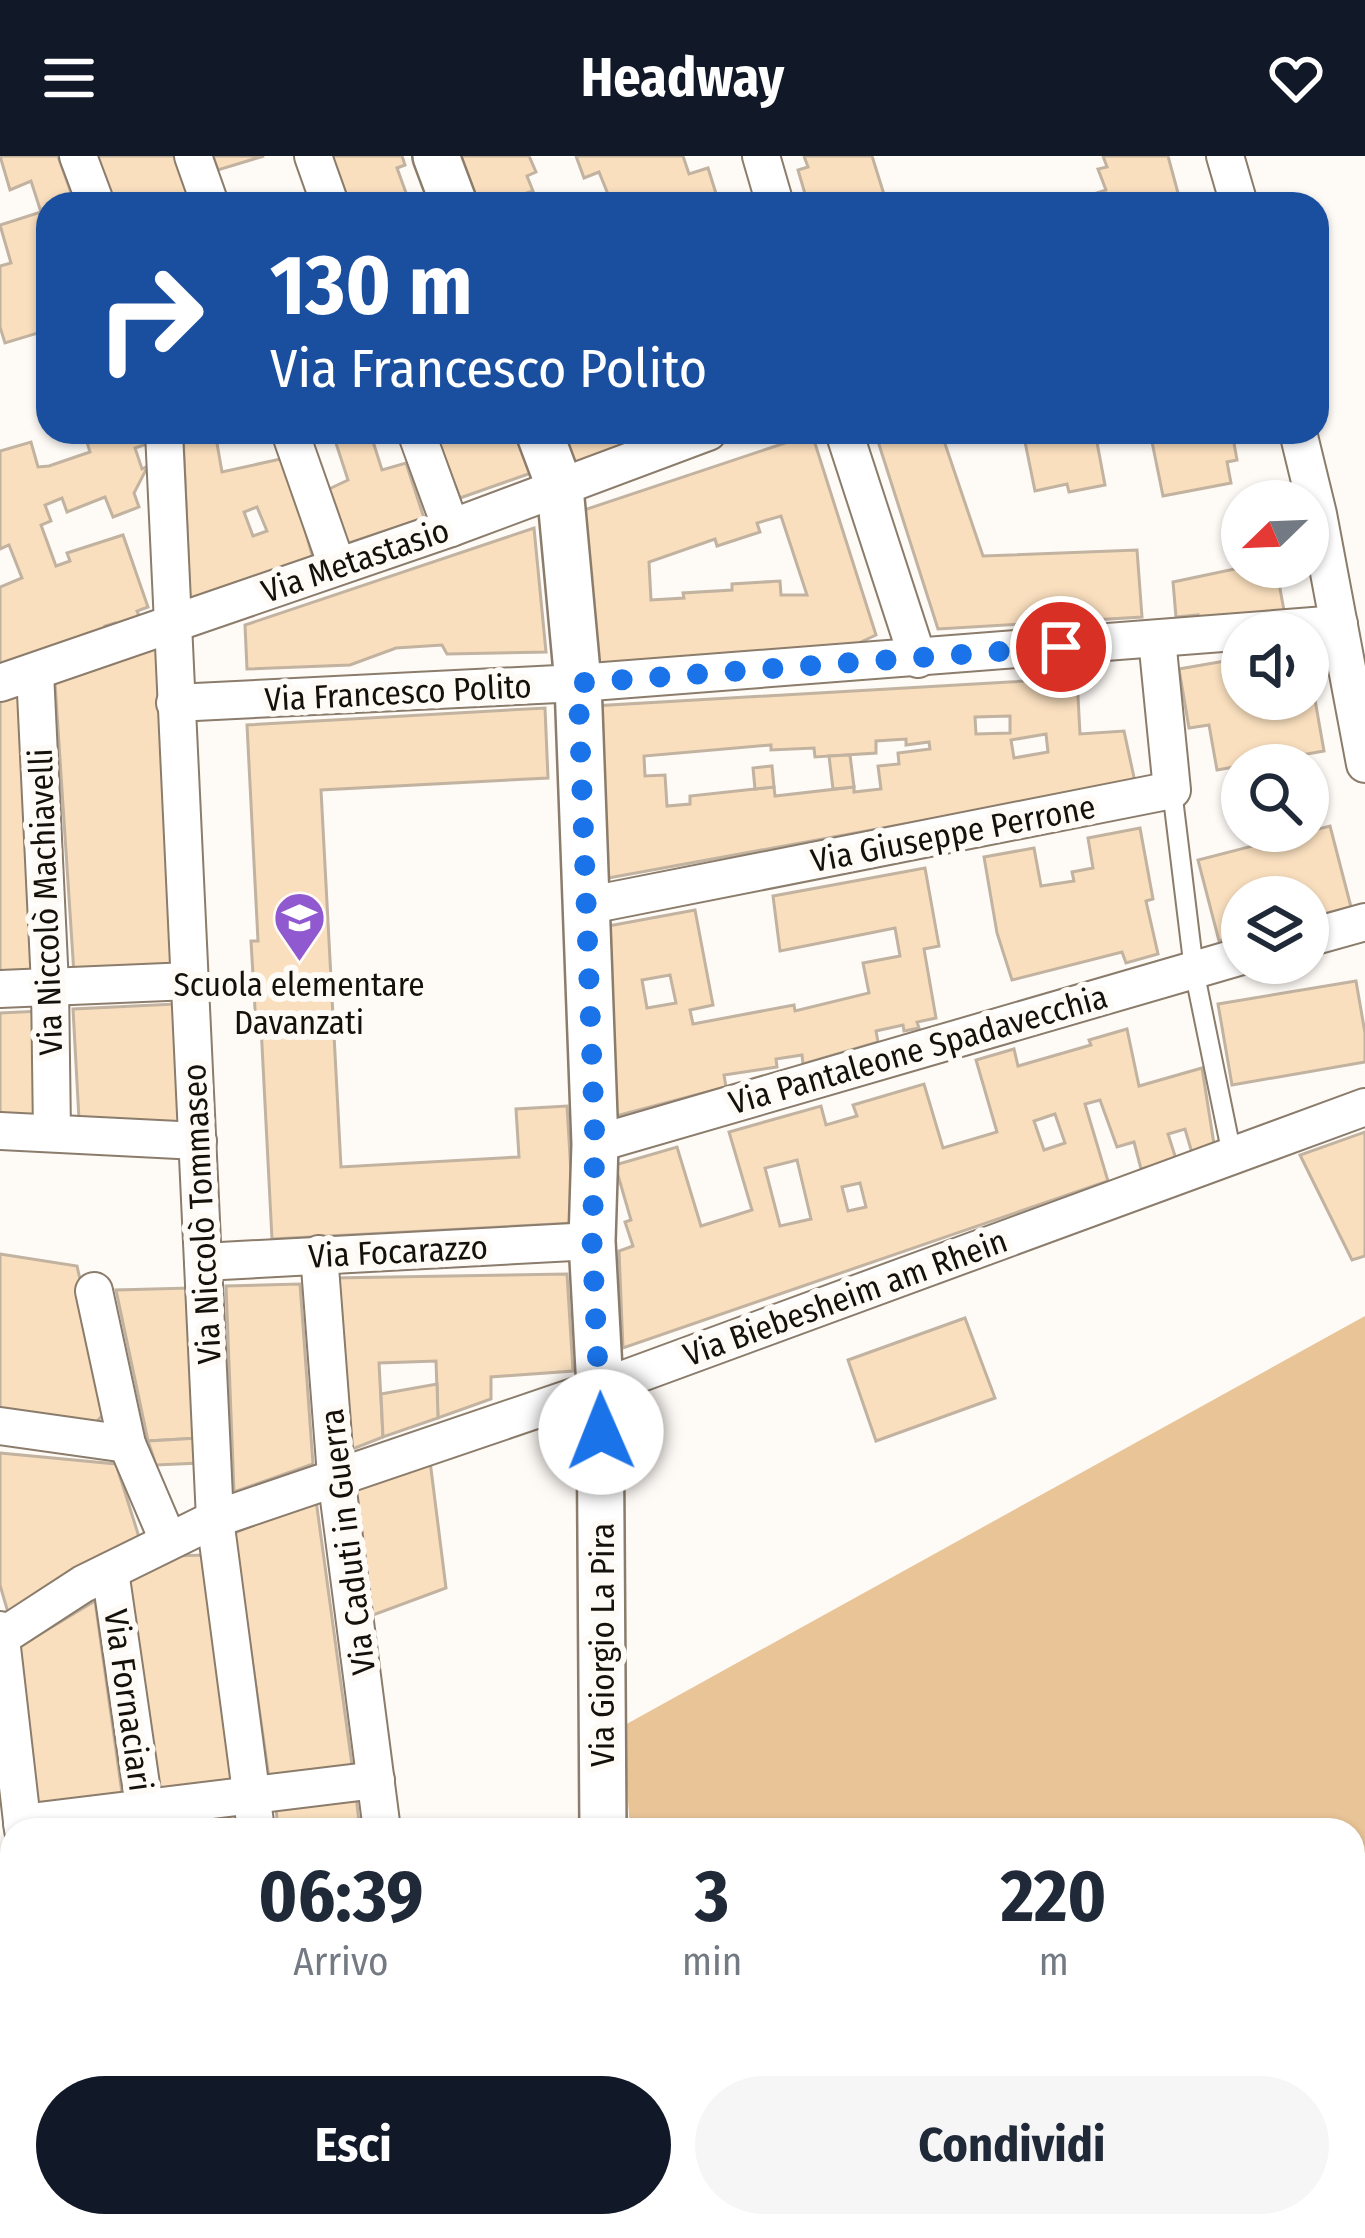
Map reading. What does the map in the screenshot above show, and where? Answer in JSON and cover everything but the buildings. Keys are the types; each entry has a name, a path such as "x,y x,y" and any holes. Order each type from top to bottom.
{"street":[{"path":"78,156 91,192"},
{"path":"193,156 206,192"},
{"path":"313,156 326,192"},
{"path":"436,156 450,192"},
{"path":"761,156 772,192"},
{"path":"1225,156 1236,192"},
{"name":"Via Niccolò Tommaseo","path":"165,444 214,1519 253,1812"},
{"path":"294,444 337,566"},
{"path":"420,444 452,528"},
{"name":"Via Giorgio La Pira","path":"544,444 560,488 578,683 595,1144 592,1241 600,1388 604,1818"},
{"name":"Via Metastasio","path":"0,683 452,528 676,444"},
{"path":"848,444 918,658"},
{"path":"1301,444 1365,764"},
{"name":"Via Francesco Polito","path":"175,703 578,683 1339,624"},
{"path":"1156,639 1172,790"},
{"name":"Via Niccolò Machiavelli","path":"35,672 52,1133"},
{"name":"Via Giuseppe Perrone","path":"585,906 1172,790"},
{"path":"1329,932 1365,922"},
{"name":"Via Pantaleone Spadavecchia","path":"595,1144 1221,962"},
{"path":"0,989 190,981"},
{"name":"Via Biebesheim am Rhein","path":"1,1635 110,1571 214,1519 600,1388 1365,1107"},
{"path":"0,1131 198,1141"},
{"name":"Via Focarazzo","path":"203,1262 592,1241"},
{"name":"Via Caduti in Guerra","path":"319,1254 336,1476 381,1818"},
{"path":"94,1291 127,1444 168,1540"},
{"path":"0,1426 127,1444"},
{"name":"Via Fornaciari","path":"110,1571 146,1818"},
{"path":"1,1635 21,1818"},
{"path":"146,1818 253,1812 376,1780"}],"lane":[{"path":"1172,790 1194,970 1232,1155"}],"shaded area":[{"path":"1365,1316 1365,1818 629,1818 623,1726"}],"place":[{"name":"Scuola elementare Davanzati","path":"299,963"}],"route":[{"path":"601,1432 578,683 1061,647"}]}
